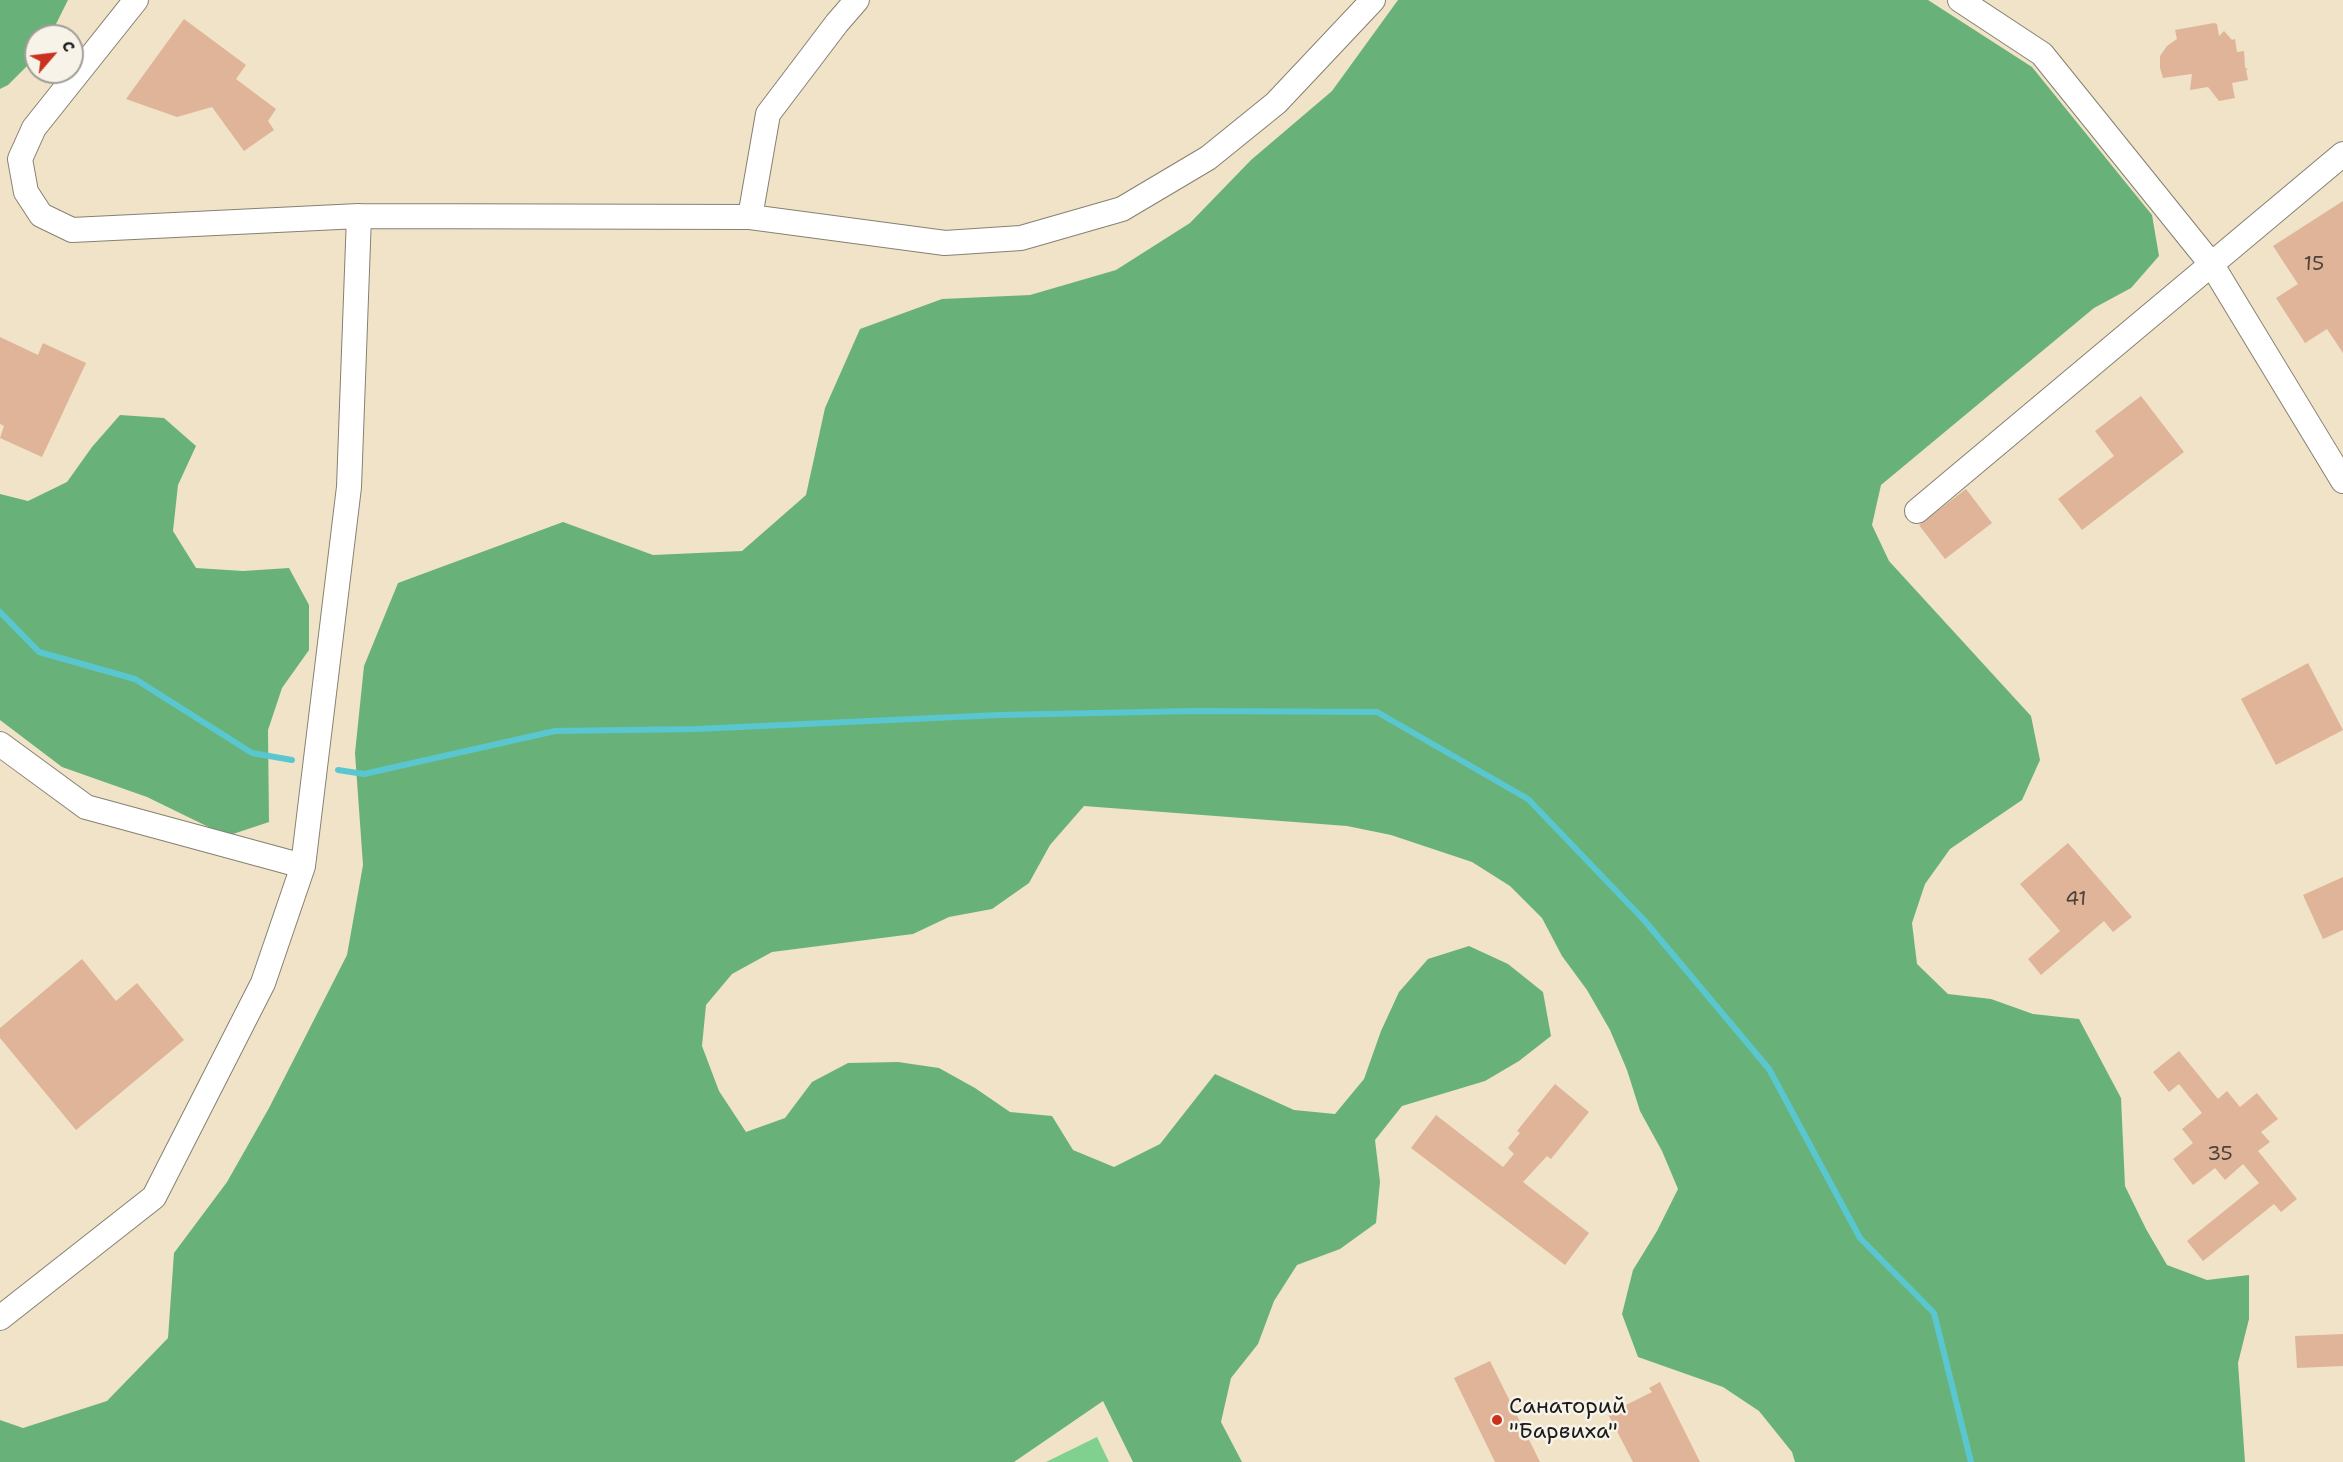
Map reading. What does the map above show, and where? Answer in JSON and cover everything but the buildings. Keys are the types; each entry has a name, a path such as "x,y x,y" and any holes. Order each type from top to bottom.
{"street":[{"path":"136,0 34,128 20,159 26,192 41,215 72,230 359,216 750,217 945,243 1021,238 1122,209 1208,158 1276,103 1373,0"},
{"path":"750,217 768,114 857,0"},
{"path":"1960,0 2042,54 2212,264 2343,481"},
{"path":"1917,511 2343,154"},
{"path":"0,1318 154,1197 263,983 303,866 349,487 359,216"},
{"path":"0,744 86,807 303,866"}],"green space":[{"path":"0,0 68,0 56,24 24,24 24,69 8,85 0,89"},
{"path":"1398,0 1928,0 2032,67 2152,215 2159,256 2131,288 2094,308 1881,485 1872,525 1889,561 2031,716 2040,760 2022,800 1950,849 1925,884 1912,923 1917,964 1948,994 1991,999 2033,1014 2079,1019 2121,1098 2125,1186 2167,1265 2207,1280 2249,1275 2249,1319 2238,1363 2245,1462 1795,1462 1792,1452 1759,1411 1723,1387 1638,1357 1622,1314 1633,1270 1657,1231 1678,1189 1662,1151 1640,1111 1627,1070 1610,1030 1587,990 1562,956 1542,918 1510,886 1472,862 1391,835 1347,826 1084,806 1050,845 1029,883 992,909 949,917 913,934 772,952 732,974 706,1005 702,1046 719,1091 746,1132 785,1118 812,1082 848,1063 898,1062 939,1068 975,1088 1010,1112 1052,1116 1073,1150 1114,1167 1160,1144 1215,1074 1294,1110 1335,1114 1364,1079 1381,1031 1399,992 1428,959 1469,946 1508,964 1543,992 1551,1036 1519,1061 1485,1081 1402,1106 1375,1140 1380,1182 1376,1223 1340,1249 1297,1265 1274,1301 1258,1344 1231,1378 1221,1422 1242,1462 1133,1462 1103,1401 1014,1462 0,1462 0,1420 23,1428 107,1401 168,1338 174,1253 227,1182 269,1108 347,955 363,865 355,753 364,666 398,583 563,522 653,555 742,551 806,495 825,408 860,329 942,299 1030,295 1116,270 1190,223 1251,160 1332,91"},
{"path":"120,415 164,418 196,446 178,485 173,531 196,568 243,571 289,568 309,605 309,650 282,688 268,730 269,822 227,836 147,797 62,767 0,720 0,494 28,501 67,482 92,447"},
{"path":"1097,1437 1109,1462 1046,1462"}],"waterway":[{"path":"0,612 39,652 135,679 252,753 292,760"},
{"path":"338,770 364,774 555,731 696,729 999,715 1194,711 1377,712 1528,799 1644,920 1769,1069 1860,1238 1934,1313 1971,1462"}],"place":[{"name":"Санаторий \"Барвиха\"","path":"1497,1420"}]}
